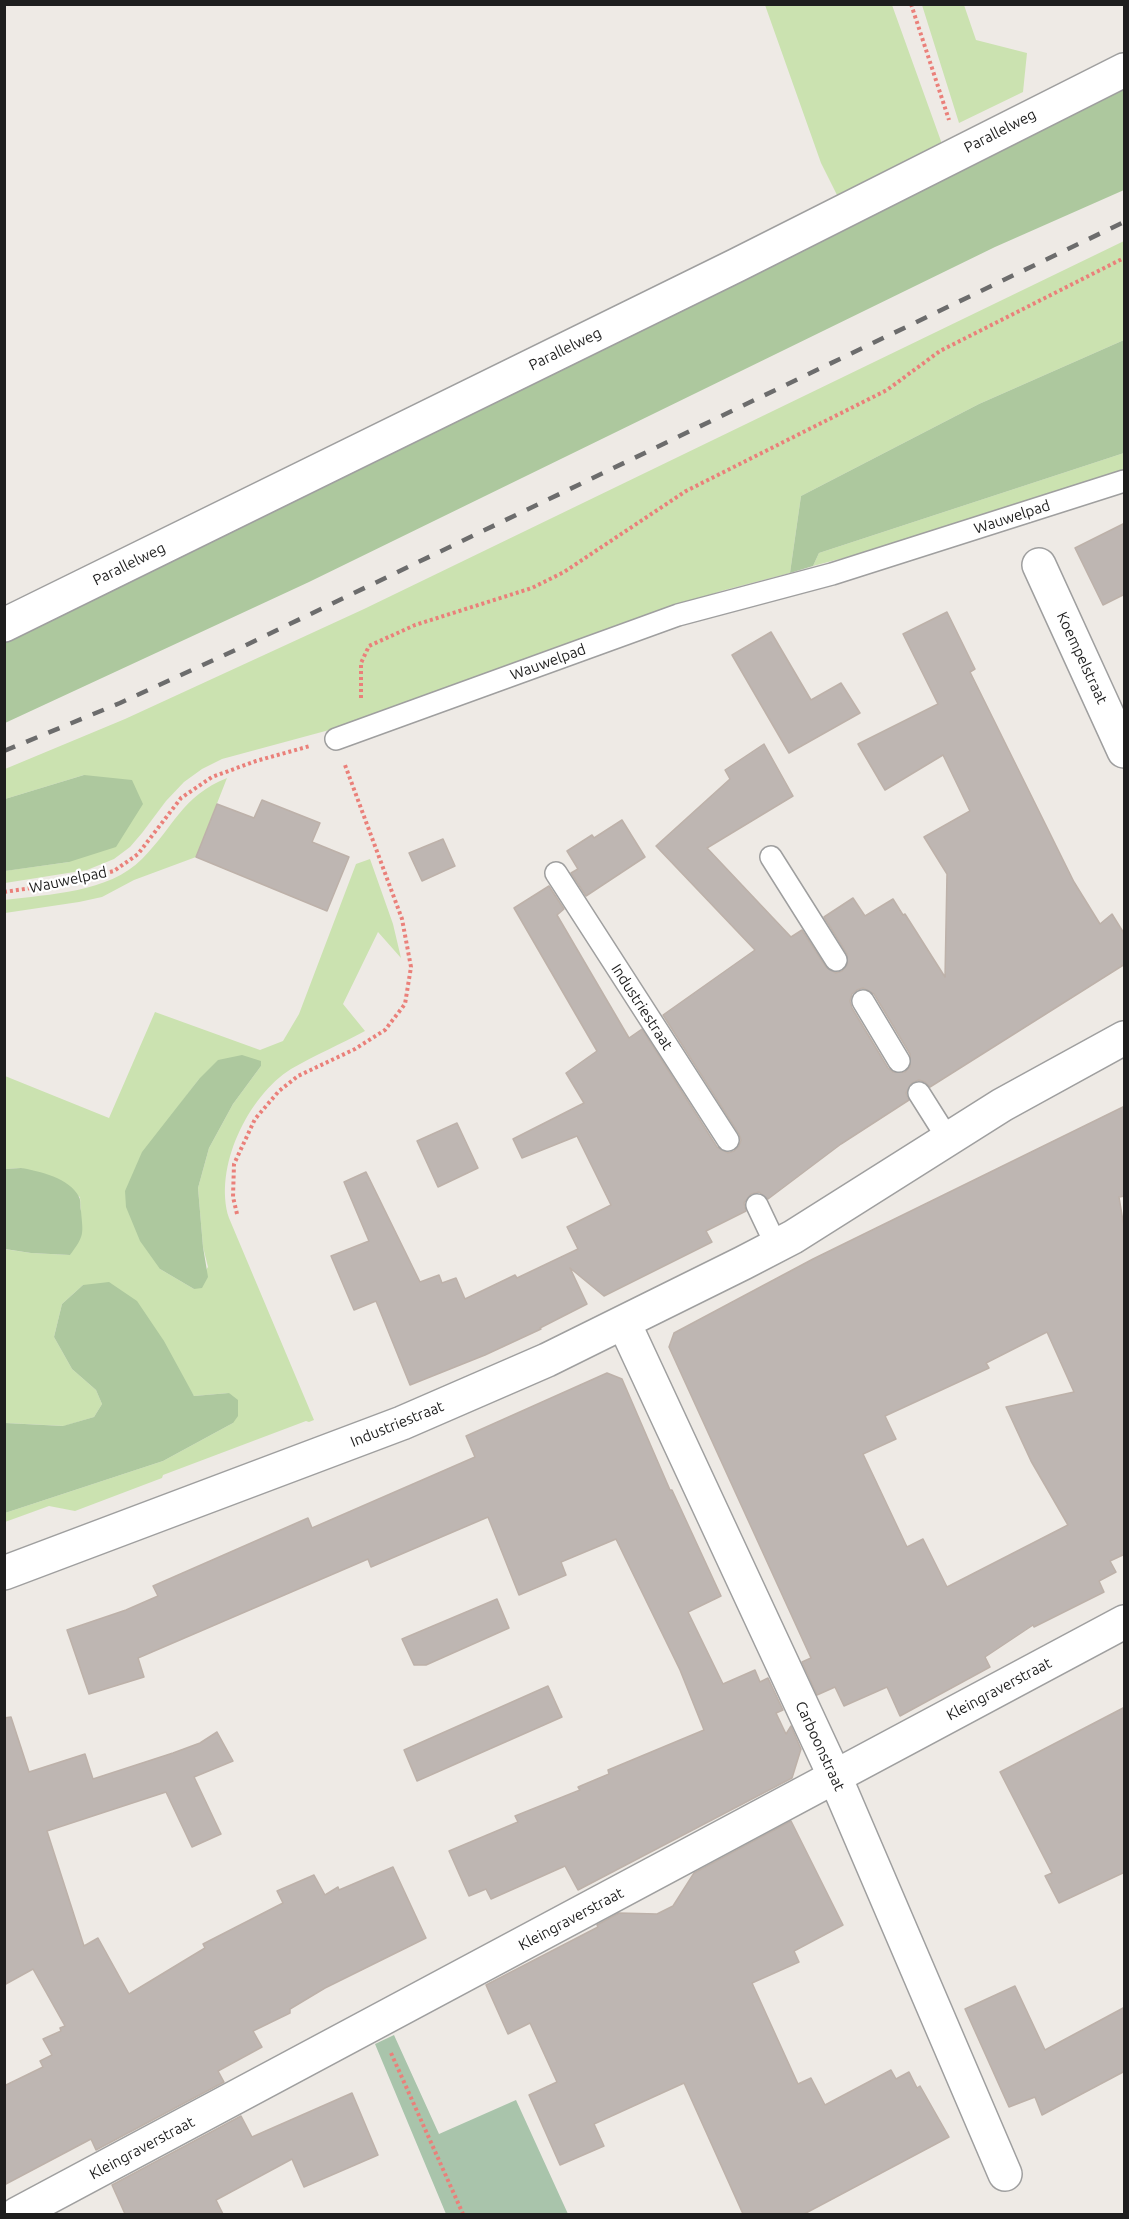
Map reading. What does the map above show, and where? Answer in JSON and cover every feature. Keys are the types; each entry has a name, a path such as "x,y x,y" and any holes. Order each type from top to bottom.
{"street":[{"name":"Parallelweg","path":"4,625 737,265 1125,70"},
{"name":"Koempelstraat","path":"1039,565 1125,751"},
{"name":"Industriestraat","path":"4,1573 402,1423 547,1360 624,1323 830,1215 1002,1105 1125,1038"},
{"name":"Carboonstraat","path":"624,1323 835,1777 1005,2174"},
{"name":"Kleingraverstraat","path":"16,2214 1125,1622"}],"lane":[{"name":"Wauwelpad","path":"336,739 678,615 832,574 1125,481"},
{"path":"771,857 836,960"},
{"name":"Industriestraat","path":"556,873 728,1140"},
{"path":"863,1001 899,1061"},
{"path":"919,1093 948,1139"},
{"path":"757,1205 776,1245"}],"path":[{"path":"911,4 960,152"},
{"path":"361,729 361,663 369,646 415,626 532,588 564,572 686,491 887,390 940,351 1125,258"},
{"path":"237,1214 233,1197 234,1164 255,1119 279,1091 298,1076 355,1049 385,1030 405,1004 411,967 402,919 336,739"},
{"name":"Wauwelpad","path":"4,892 72,882 114,871 138,854 181,798 212,777 256,761 336,739"},
{"path":"378,2022 463,2214"}],"green space":[{"path":"765,5 892,5 942,144 837,195 821,163"},
{"path":"922,5 964,5 976,40 1027,53 1023,92 959,123"},
{"path":"1124,86 1124,190 995,247 309,582 5,723 5,638"},
{"path":"1124,241 1124,340 979,404 801,496 790,573 721,591 344,726 222,759 202,769 184,782 130,847 114,859 87,870 5,883 4,871 69,862 84,775 5,799 5,769 125,719 364,609"},
{"path":"1124,340 1124,453 819,553 813,566 790,573 801,496 979,404"},
{"path":"1124,453 1124,471 908,541 813,566 819,553"},
{"path":"84,775 132,780 143,804 116,847 69,862 5,871 5,799"},
{"path":"227,778 196,857 134,880 102,897 5,913 4,900 78,890 113,879 128,870 153,847 189,803 212,785"},
{"path":"370,859 393,924 401,958 378,932 343,1004 365,1031 291,1069 275,1081 248,1115 230,1156 226,1177 225,1198 229,1218 314,1420 163,1475 162,1478 75,1511 49,1506 5,1522 5,1513 163,1461 233,1423 229,1393 194,1396 185,1383 83,1285 62,1304 54,1337 72,1369 96,1390 102,1404 94,1417 64,1426 5,1423 4,1249 70,1255 81,1213 80,1197 21,1168 5,1169 5,1076 109,1118 155,1012 260,1050 283,1041 299,1014 356,864","holes":["261,1066 233,1104 209,1148 198,1188 203,1247 208,1267 194,1289 160,1269 172,1115 199,1079"]},
{"path":"242,1055 261,1061 261,1066 233,1104 209,1148 198,1188 208,1277 202,1288 194,1289 160,1269 140,1241 126,1207 125,1191 142,1152 199,1079 218,1060"},
{"path":"21,1168 45,1173 61,1180 75,1190 79,1197 82,1234 70,1255 5,1249 5,1169"},
{"path":"109,1282 137,1301 164,1341 194,1396 229,1393 238,1400 238,1416 233,1423 163,1461 5,1513 5,1423 63,1426 94,1417 102,1404 96,1390 72,1369 54,1337 62,1304 83,1285"},
{"path":"394,2035 439,2134 516,2100 568,2214 446,2214 375,2044"}],"building":[{"path":"1125,523 1125,594 1103,605 1075,548"},
{"path":"947,612 975,669 970,672 1074,882 1100,924 1112,914 1125,935 1125,964 930,1087 919,1080 912,1083 906,1093 909,1100 841,1144 768,1199 759,1192 751,1194 744,1203 746,1211 706,1231 712,1242 604,1296 570,1268 587,1304 485,1355 410,1385 376,1301 354,1310 331,1256 369,1241 344,1182 366,1172 420,1282 439,1275 442,1283 456,1278 465,1299 515,1275 517,1278 578,1249 567,1227 611,1205 577,1136 522,1158 513,1139 584,1103 566,1073 597,1051 514,908 549,886 564,909 557,915 629,1038 642,1029 717,1147 728,1153 739,1146 741,1140 739,1134 663,1015 755,950 656,846 730,779 725,770 764,744 793,796 707,848 791,937 802,930 826,967 836,973 842,971 847,965 847,954 824,917 853,898 865,916 893,899 945,977 947,874 924,837 970,811 943,755 885,790 858,744 938,704 903,634","holes":["863,988 874,994 910,1054 910,1067 905,1072 893,1072 888,1068 852,1008 850,1001 852,994 857,990"]},
{"path":"771,632 811,700 841,683 860,713 789,753 732,655"},
{"path":"262,800 320,823 312,842 349,857 327,911 196,857 217,804 254,818"},
{"path":"622,820 645,857 586,896 571,873 578,869 567,851 592,835 594,838"},
{"path":"443,839 455,866 422,881 409,853"},
{"path":"1125,1106 1125,1196 1119,1197 1125,1233 1125,1554 1110,1561 1116,1572 1099,1581 1104,1592 1034,1627 1033,1625 985,1657 990,1667 900,1716 887,1687 844,1706 835,1687 817,1695 802,1662 811,1658 669,1347 674,1333 813,1259","holes":["1047,1332 1074,1392 1006,1407 1031,1461 1068,1525 947,1587 923,1539 907,1547 863,1454 896,1439 885,1416 989,1368 986,1363"]},
{"path":"457,1123 478,1168 438,1187 417,1141"},
{"path":"607,1373 622,1379 670,1490 672,1490 721,1596 688,1612 723,1684 755,1670 760,1682 768,1678 783,1710 776,1713 786,1734 791,1726 801,1749 792,1778 578,1890 565,1866 491,1899 486,1889 469,1896 449,1851 518,1822 515,1816 580,1790 578,1787 609,1774 608,1770 704,1730 680,1670 616,1539 561,1562 566,1575 519,1595 488,1517 371,1567 368,1559 138,1658 144,1677 89,1694 67,1630 126,1610 158,1596 153,1586 308,1518 312,1528 475,1457 466,1436"},
{"path":"497,1599 509,1628 426,1665 414,1665 402,1639"},
{"path":"548,1686 562,1717 417,1781 404,1750"},
{"path":"1125,1707 1125,1872 1059,1903 1045,1876 1052,1873 1000,1772"},
{"path":"11,1717 29,1772 85,1754 93,1779 200,1743 217,1732 233,1761 194,1777 221,1834 192,1847 166,1792 47,1831 84,1946 98,1938 129,1994 205,1948 203,1944 283,1903 277,1891 314,1875 325,1895 338,1887 339,1890 393,1867 426,1938 325,1988 290,2009 290,2013 253,2031 262,2047 218,2071 224,2082 96,2150 91,2139 4,2185 4,2086 43,2067 40,2061 52,2055 43,2039 61,2031 60,2028 65,2026 33,1969 4,1985 4,1718"},
{"path":"791,1821 843,1925 794,1951 799,1962 752,1983 798,2084 811,2078 825,2105 891,2070 896,2079 909,2072 917,2088 920,2086 949,2137 804,2214 743,2214 684,2083 594,2124 604,2146 560,2165 529,2095 557,2082 530,2023 508,2034 486,1985 598,1927 597,1925 619,1913 657,1914 673,1906 694,1873"},
{"path":"1015,1986 1045,2050 1125,2007 1125,2071 1042,2115 1035,2097 1009,2107 965,2009"},
{"path":"352,2093 378,2155 304,2187 292,2159 216,2200 223,2214 125,2214 112,2185 241,2116 252,2137"}],"railway":[{"path":"4,751 120,703 242,647 1124,222"}]}
